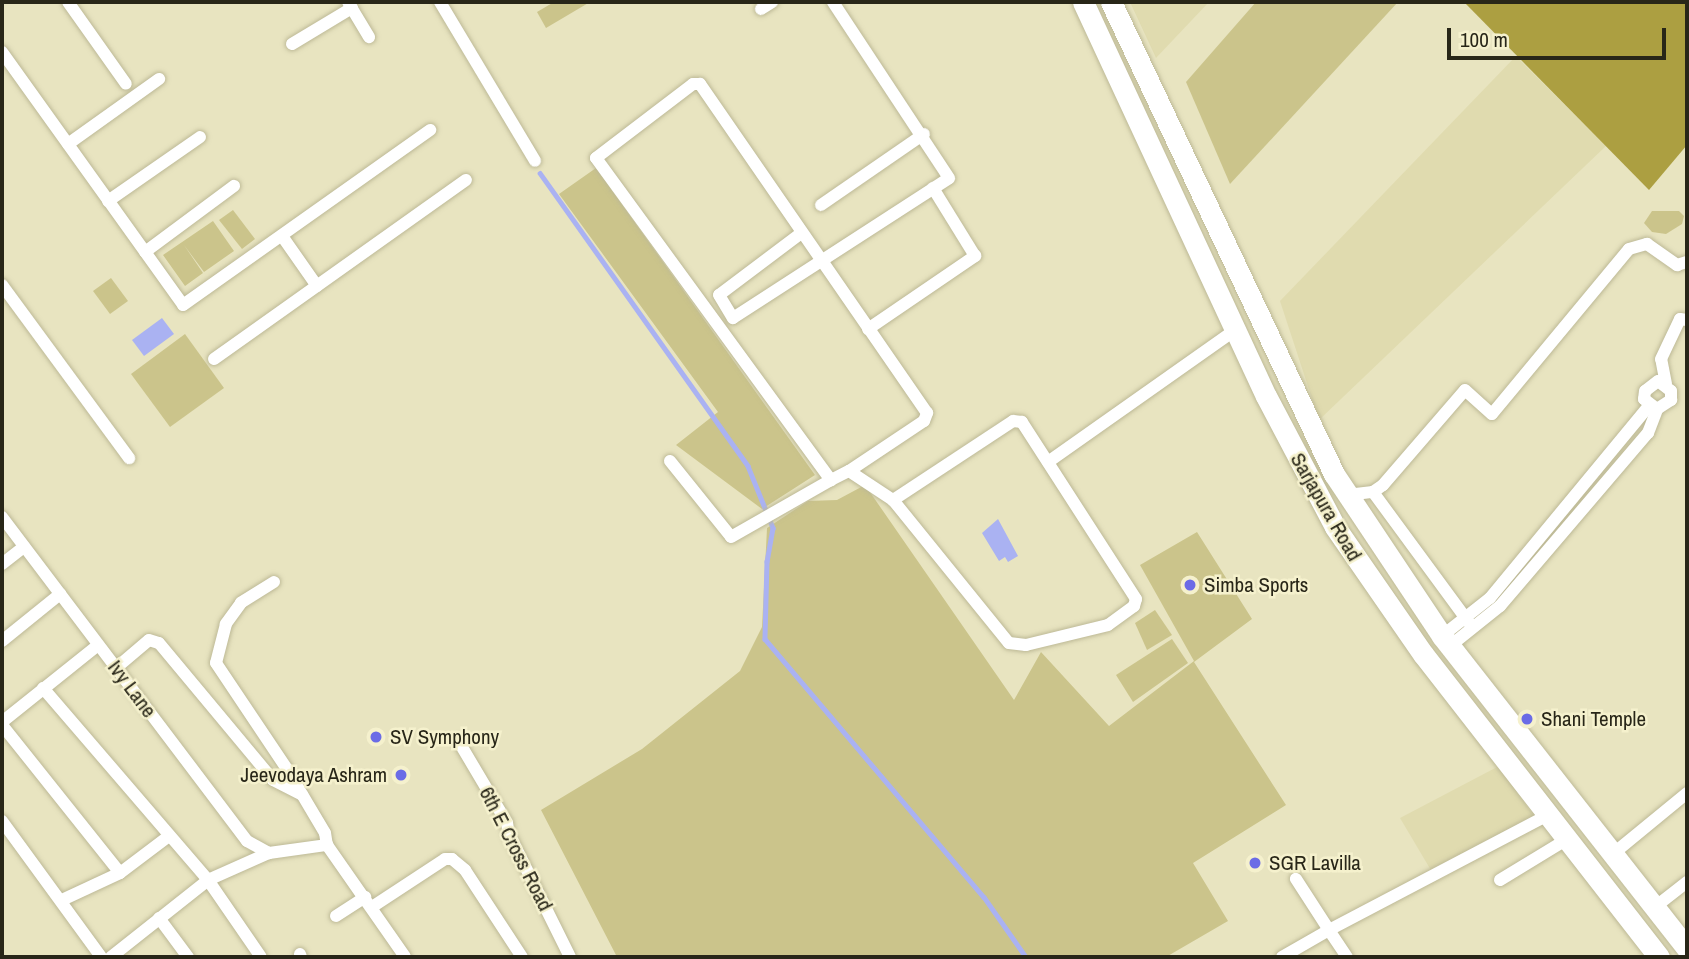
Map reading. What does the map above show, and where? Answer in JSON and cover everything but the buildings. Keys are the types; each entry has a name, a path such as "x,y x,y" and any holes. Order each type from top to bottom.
{"main road":[{"name":"Sarjapura Road","path":"1083,2 1235,330 1335,527 1423,654 1569,838 1659,957"},
{"name":"Sarjapura Road","path":"1111,2 1348,495 1446,641 1687,948"}],"street":[{"path":"68,2 126,84"},
{"path":"440,2 535,161"},
{"path":"800,234 719,295 733,318 949,177 924,134 833,2"},
{"path":"292,44 350,5 369,37"},
{"path":"2,52 183,305 430,130"},
{"path":"68,144 159,79"},
{"path":"670,461 727,535 736,538 790,502 849,471 928,416 800,234 701,84 693,83 596,158 831,480"},
{"path":"821,205 924,134"},
{"path":"108,201 200,136"},
{"path":"214,359 466,180"},
{"path":"145,252 234,186"},
{"path":"868,329 975,256 933,188"},
{"path":"282,236 317,286"},
{"path":"1348,495 1373,492 1465,390 1492,414 1629,249 1647,244 1677,265 1687,262"},
{"path":"2,285 129,458"},
{"path":"1446,641 1470,623 1653,408 1671,400 1661,359 1680,319 1687,320"},
{"path":"1048,462 1235,330"},
{"path":"1653,408 1644,399 1650,384 1666,384"},
{"path":"849,471 893,500 1009,643 1026,645 1108,625 1134,606 1136,599 1027,425 1013,421 893,500"},
{"path":"1373,492 1470,623"},
{"name":"Ivy Lane","path":"2,517 247,841 270,853"},
{"path":"2,564 24,547"},
{"path":"274,582 241,603 218,641 216,663 325,832 327,845 405,957"},
{"path":"2,641 60,594"},
{"path":"116,668 149,640 159,643 273,780 302,795"},
{"path":"98,645 2,723 120,873"},
{"path":"43,688 208,880 261,957"},
{"name":"6th E Cross Road","path":"459,742 507,823 509,834 570,957"},
{"path":"1614,853 1687,793"},
{"path":"1282,957 1550,814"},
{"path":"2,821 62,900 100,957"},
{"path":"62,900 120,873 169,836"},
{"path":"1500,880 1569,838"},
{"path":"111,957 128,952 159,918 208,880 270,853 327,845"},
{"path":"336,916 368,902 444,859 452,859 465,870 522,957"},
{"path":"1296,879 1347,957"},
{"path":"1655,907 1687,882"},
{"path":"159,918 188,957"}],"shaded area":[{"path":"554,2 590,2 546,28 537,12"},
{"path":"1130,2 1209,2 1156,58"},
{"path":"1256,2 1398,2 1230,184 1186,82"},
{"path":"1464,2 1687,2 1687,145 1649,190"},
{"path":"1516,56 1606,146 1319,420 1280,301"},
{"path":"596,168 815,475 762,509 676,445 718,412 559,194"},
{"path":"233,210 255,239 242,249 219,220"},
{"path":"1652,211 1679,211 1684,216 1682,224 1666,234 1652,232 1644,223"},
{"path":"213,221 234,251 204,272 184,245 203,273 185,286 163,255"},
{"path":"111,278 128,301 110,314 93,291"},
{"path":"185,334 224,388 170,427 131,374"},
{"path":"865,485 1014,700 1041,652 1109,726 1194,661 1140,565 1197,532 1252,619 1194,662 1286,805 1193,863 1228,921 1166,957 617,957 541,810 642,749 740,671 762,627 767,528 808,501 837,500"},
{"path":"1155,610 1172,635 1147,650 1135,623"},
{"path":"1172,639 1188,663 1133,702 1116,675"},
{"path":"1499,766 1535,818 1432,872 1400,818"}],"water":[{"path":"162,318 174,334 144,356 132,340"},
{"path":"998,519 1018,556 1008,562 1005,557 999,561 982,533"}],"waterway":[{"path":"540,173 748,466 773,528 767,561 765,639 984,897 1026,957"}],"place":[{"name":"Simba Sports","path":"1190,585"},
{"name":"Shani Temple","path":"1527,719"},
{"name":"SV Symphony","path":"376,737"},
{"name":"Jeevodaya Ashram","path":"401,775"},
{"name":"SGR Lavilla","path":"1255,863"}]}
